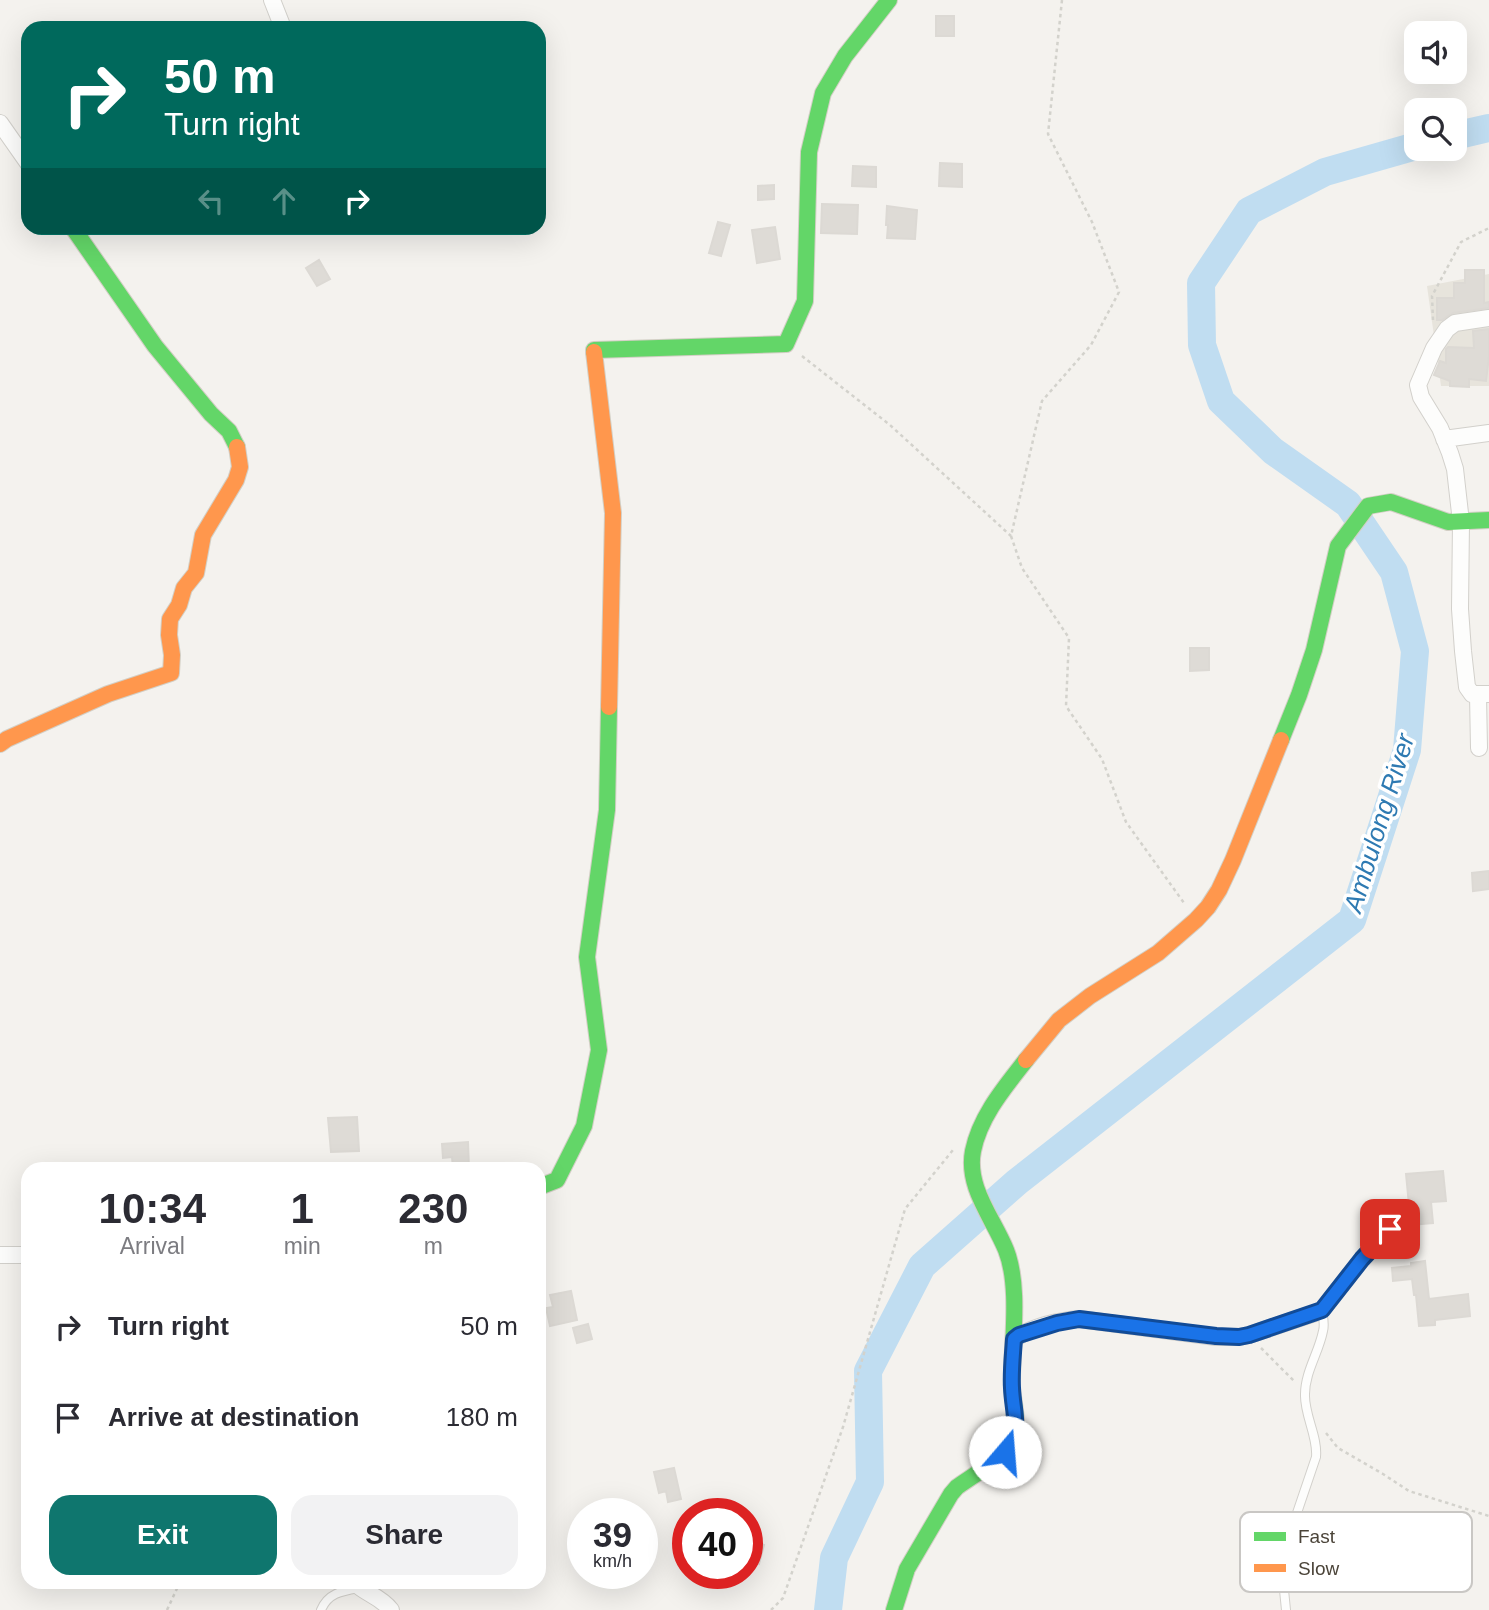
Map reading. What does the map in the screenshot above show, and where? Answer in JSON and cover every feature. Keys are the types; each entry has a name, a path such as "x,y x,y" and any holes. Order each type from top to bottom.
{"street":[{"path":"272,0 280,21"},
{"path":"546,1184 557,1180 584,1126 599,1050 587,957 607,810 613,513 594,350 786,344 805,301 809,152 823,93 845,57 889,0"},
{"path":"0,123 21,153"},
{"path":"0,744 6,738 82,705 140,681 170,673 170,619 179,605 184,588 196,573 202,536 236,480 240,467 237,449 229,431 181,380 78,235"},
{"path":"1479,748 1484,694 1472,694 1467,687 1462,651 1461,523 1455,469 1444,439 1418,390 1419,381 1434,348 1450,326 1489,318"},
{"path":"1444,439 1489,433"},
{"path":"894,1610 907,1569 951,1494 1005,1452 1012,1443 1016,1427 1012,1387 1013,1280 1007,1252 982,1202 972,1170 973,1151 985,1118 1007,1084 1059,1020 1082,1001 1158,953 1196,920 1214,898 1233,860 1299,695 1314,650 1338,546 1368,506 1391,502 1448,522 1489,520"},
{"path":"1014,1339 1031,1331 1079,1319 1216,1336 1249,1335 1322,1310 1362,1259 1404,1214"},
{"path":"0,1255 21,1255"},
{"path":"364,1589 391,1610"}],"lane":[{"path":"1297,1512 1317,1452 1306,1409 1305,1388 1323,1332 1322,1310"},
{"path":"321,1610 332,1594 346,1589"},
{"path":"1284,1592 1286,1610"}],"path":[{"path":"1011,537 1042,401 1091,345 1119,292 1092,222 1048,134 1062,0"},
{"path":"1433,322 1432,296 1461,242 1489,228"},
{"path":"786,344 890,425 1011,537 1022,568 1069,638 1066,706 1102,759 1126,822 1196,920"},
{"path":"771,1610 783,1598 843,1427 905,1209 952,1150 979,1132"},
{"path":"1249,1335 1294,1382"},
{"path":"1306,1409 1338,1448 1409,1491 1489,1516"},
{"path":"167,1610 177,1589"}],"shaded area":[{"path":"1489,274 1489,386 1441,386 1427,286"}],"building":[{"path":"936,16 954,16 954,36 936,36"},
{"path":"940,163 962,164 962,187 939,186"},
{"path":"853,166 876,167 876,187 852,186"},
{"path":"774,185 774,199 758,200 758,186"},
{"path":"822,204 858,205 857,234 821,233"},
{"path":"887,206 917,210 915,239 887,238"},
{"path":"718,222 730,225 721,256 709,253"},
{"path":"775,227 780,259 757,263 752,230"},
{"path":"319,260 330,279 317,286 306,268"},
{"path":"1465,270 1484,270 1484,303 1489,302 1489,308 1453,313 1437,320 1437,298 1454,298 1454,283 1465,283"},
{"path":"1489,329 1486,381 1469,379 1469,387 1450,386 1450,381 1434,375 1440,361 1446,363 1448,347 1474,348 1473,331"},
{"path":"1190,648 1209,648 1209,670 1190,671"},
{"path":"1489,871 1489,889 1473,891 1472,873"},
{"path":"357,1117 359,1151 331,1152 328,1118"},
{"path":"468,1142 469,1162 452,1162 452,1157 443,1158 442,1144"},
{"path":"1443,1171 1446,1201 1431,1202 1433,1223 1408,1225 1414,1212 1409,1205 1406,1174"},
{"path":"1425,1261 1429,1299 1468,1294 1470,1316 1435,1320 1435,1325 1419,1326 1412,1279 1393,1281 1392,1268"},
{"path":"571,1291 577,1320 550,1326 546,1308 553,1307 550,1295"},
{"path":"588,1324 592,1339 577,1343 573,1328"},
{"path":"674,1468 681,1498 672,1498 672,1501 668,1502 666,1491 659,1493 654,1472"}],"waterway":[{"name":"Ambulong River","path":"1467,133 1489,128"},
{"name":"Ambulong River","path":"828,1610 834,1558 870,1482 868,1371 922,1266 1017,1182 1352,920 1407,750 1415,651 1394,572 1348,504 1273,451 1221,401 1202,345 1201,283 1249,211 1325,172 1404,149"}],"traffic: fast":[{"path":"594,352 786,344 805,301 809,152 823,93 845,56 889,0"},
{"path":"78,235 155,346 211,414 229,431 237,447"},
{"path":"1281,740 1314,650 1338,546 1368,506 1391,502 1448,522 1489,520"},
{"path":"546,1184 557,1180 584,1126 599,1050 587,957 607,810 609,707"},
{"path":"894,1610 907,1569 951,1494 1001,1455 1011,1444 1016,1430 1012,1387 1014,1299 1011,1265 977,1190 972,1164 976,1138 987,1114 1026,1060"}],"traffic: slow":[{"path":"594,352 613,513 609,707"},
{"path":"0,744 108,694 171,673 170,619 179,605 184,588 196,573 203,535 236,480 240,467 237,447"},
{"path":"1026,1060 1059,1020 1090,996 1158,953 1208,907 1233,860 1281,740"}],"route":[{"path":"1005,1452 1012,1443 1016,1427 1012,1387 1014,1339 1019,1335 1066,1320 1079,1319 1216,1336 1249,1335 1322,1310 1362,1259 1390,1229"}]}
